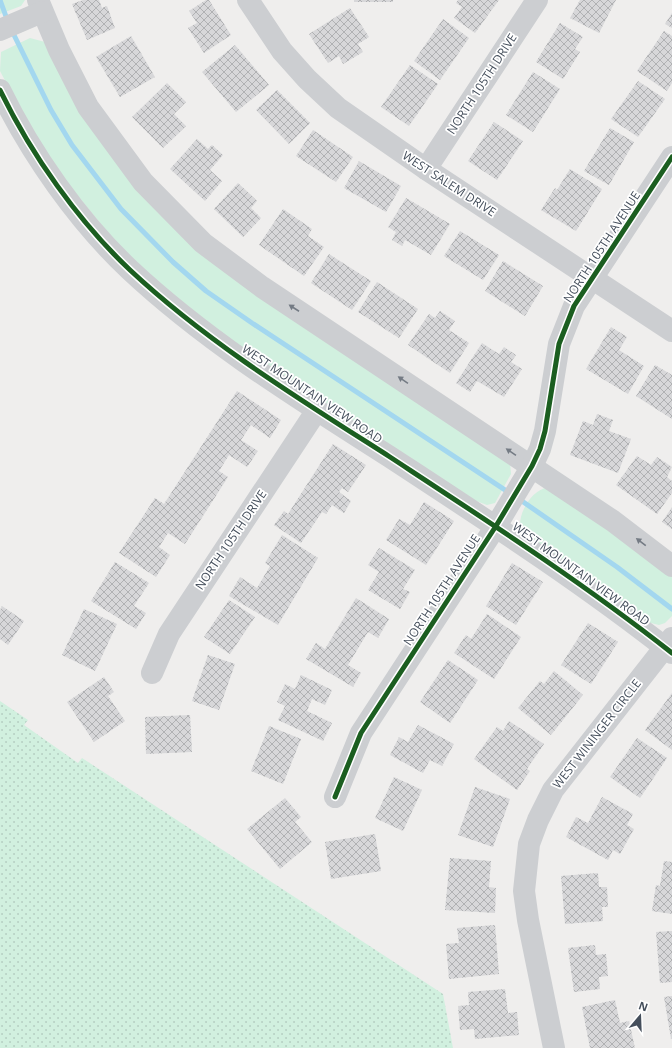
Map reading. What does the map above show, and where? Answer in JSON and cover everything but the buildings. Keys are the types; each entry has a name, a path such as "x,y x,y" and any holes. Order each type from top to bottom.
{"street":[{"name":"NORTH 105TH DRIVE","path":"426,169 537,0"},
{"name":"WEST SALEM DRIVE","path":"255,2 282,51 307,79 338,108 426,169 672,331"},
{"path":"0,30 40,6 88,107 143,182 202,243 262,287 613,521 672,566"},
{"name":"WEST MOUNTAIN VIEW ROAD","path":"0,90 10,112 50,174 80,215 116,255 161,297 202,331 317,410 496,526 670,646"},
{"name":"NORTH 105TH AVENUE","path":"334,797 361,733 496,526 532,466 540,449 545,432 559,344 574,306 672,157"},
{"name":"NORTH 105TH DRIVE","path":"152,674 170,634 317,410"},
{"name":"WEST WININGER CIRCLE","path":"554,1048 528,920 524,891 529,844 538,820 553,790 670,646"}],"green space":[{"path":"0,0 25,0 21,6 0,14"},
{"path":"30,38 45,42 139,187 510,462 511,474 495,503 487,505 471,499 210,326 172,295 117,244 69,185 29,126 0,71 1,52"},
{"path":"548,487 672,574 672,616 665,623 659,625 647,622 525,534 520,525 522,513 528,501 537,492"},
{"path":"0,701 28,720 24,725 78,763 82,758 443,994 453,1048 0,1048"}],"waterway":[{"path":"0,0 8,22"},
{"path":"12,31 51,110 72,145 121,209 173,262 206,291 252,323 511,494"},
{"path":"519,499 617,567 672,609"}],"cycle path":[{"path":"0,90 12,114 41,162 74,208 111,251 160,297 256,370 462,504 569,576 672,653"},
{"path":"335,797 361,733 496,526 532,466 540,449 545,431 559,344 574,306 672,157"}]}
